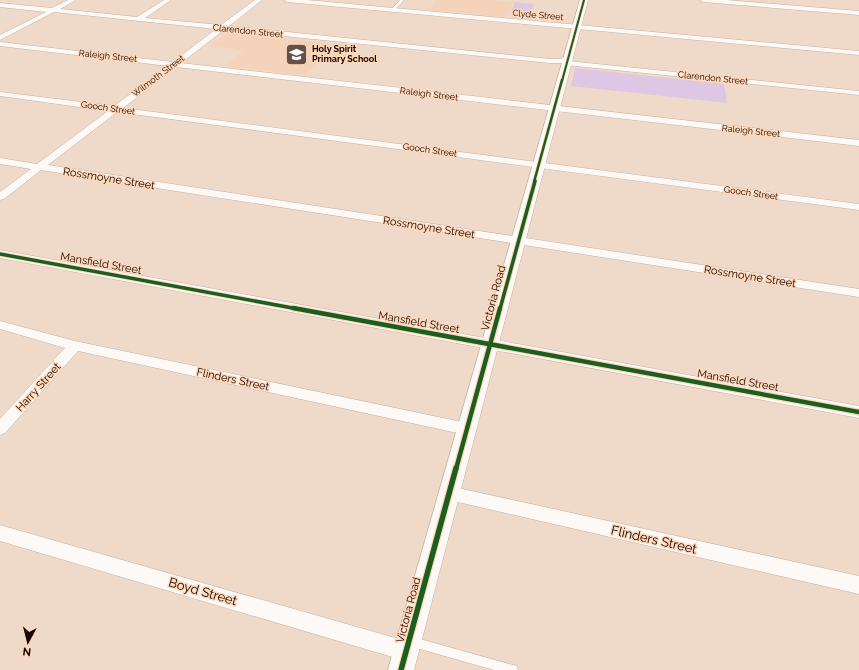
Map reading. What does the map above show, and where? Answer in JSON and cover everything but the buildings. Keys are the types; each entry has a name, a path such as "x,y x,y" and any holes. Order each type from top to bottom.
{"street":[{"path":"0,38 73,0"},
{"path":"138,19 168,0"},
{"name":"Wilmoth Street","path":"0,197 259,0"},
{"name":"Clyde Street","path":"287,0 859,53"},
{"name":"Victoria Road","path":"405,654 584,0"},
{"path":"703,0 859,13"},
{"name":"Clarendon Street","path":"0,5 550,62 567,61 859,93"},
{"name":"Raleigh Street","path":"0,44 859,143"},
{"name":"Gooch Street","path":"0,94 859,207"},
{"name":"Rossmoyne Street","path":"0,161 859,293"},
{"name":"Mansfield Street","path":"0,254 859,412"},
{"name":"Flinders Street","path":"0,325 75,346 467,429"},
{"name":"Harry Street","path":"0,428 75,346"},
{"name":"Flinders Street","path":"449,493 859,585"},
{"name":"Boyd Street","path":"0,533 244,602 405,654"}],"lane":[{"path":"393,10 402,0"},
{"path":"405,654 513,670"}],"path":[{"path":"596,77 601,84"}],"shaded area":[{"path":"437,0 489,0 514,2 507,17 430,10"},
{"path":"515,2 534,4 529,16 510,14"},
{"name":"Holy Spirit Primary School","path":"227,33 360,46 347,61 321,58 305,75 226,66 244,50 210,46"},
{"path":"575,68 724,84 727,103 571,86"}],"cycle path":[{"path":"401,670 584,0"},
{"path":"0,254 859,412"}],"place":[{"name":"Holy Spirit Primary School","path":"297,54"}]}
